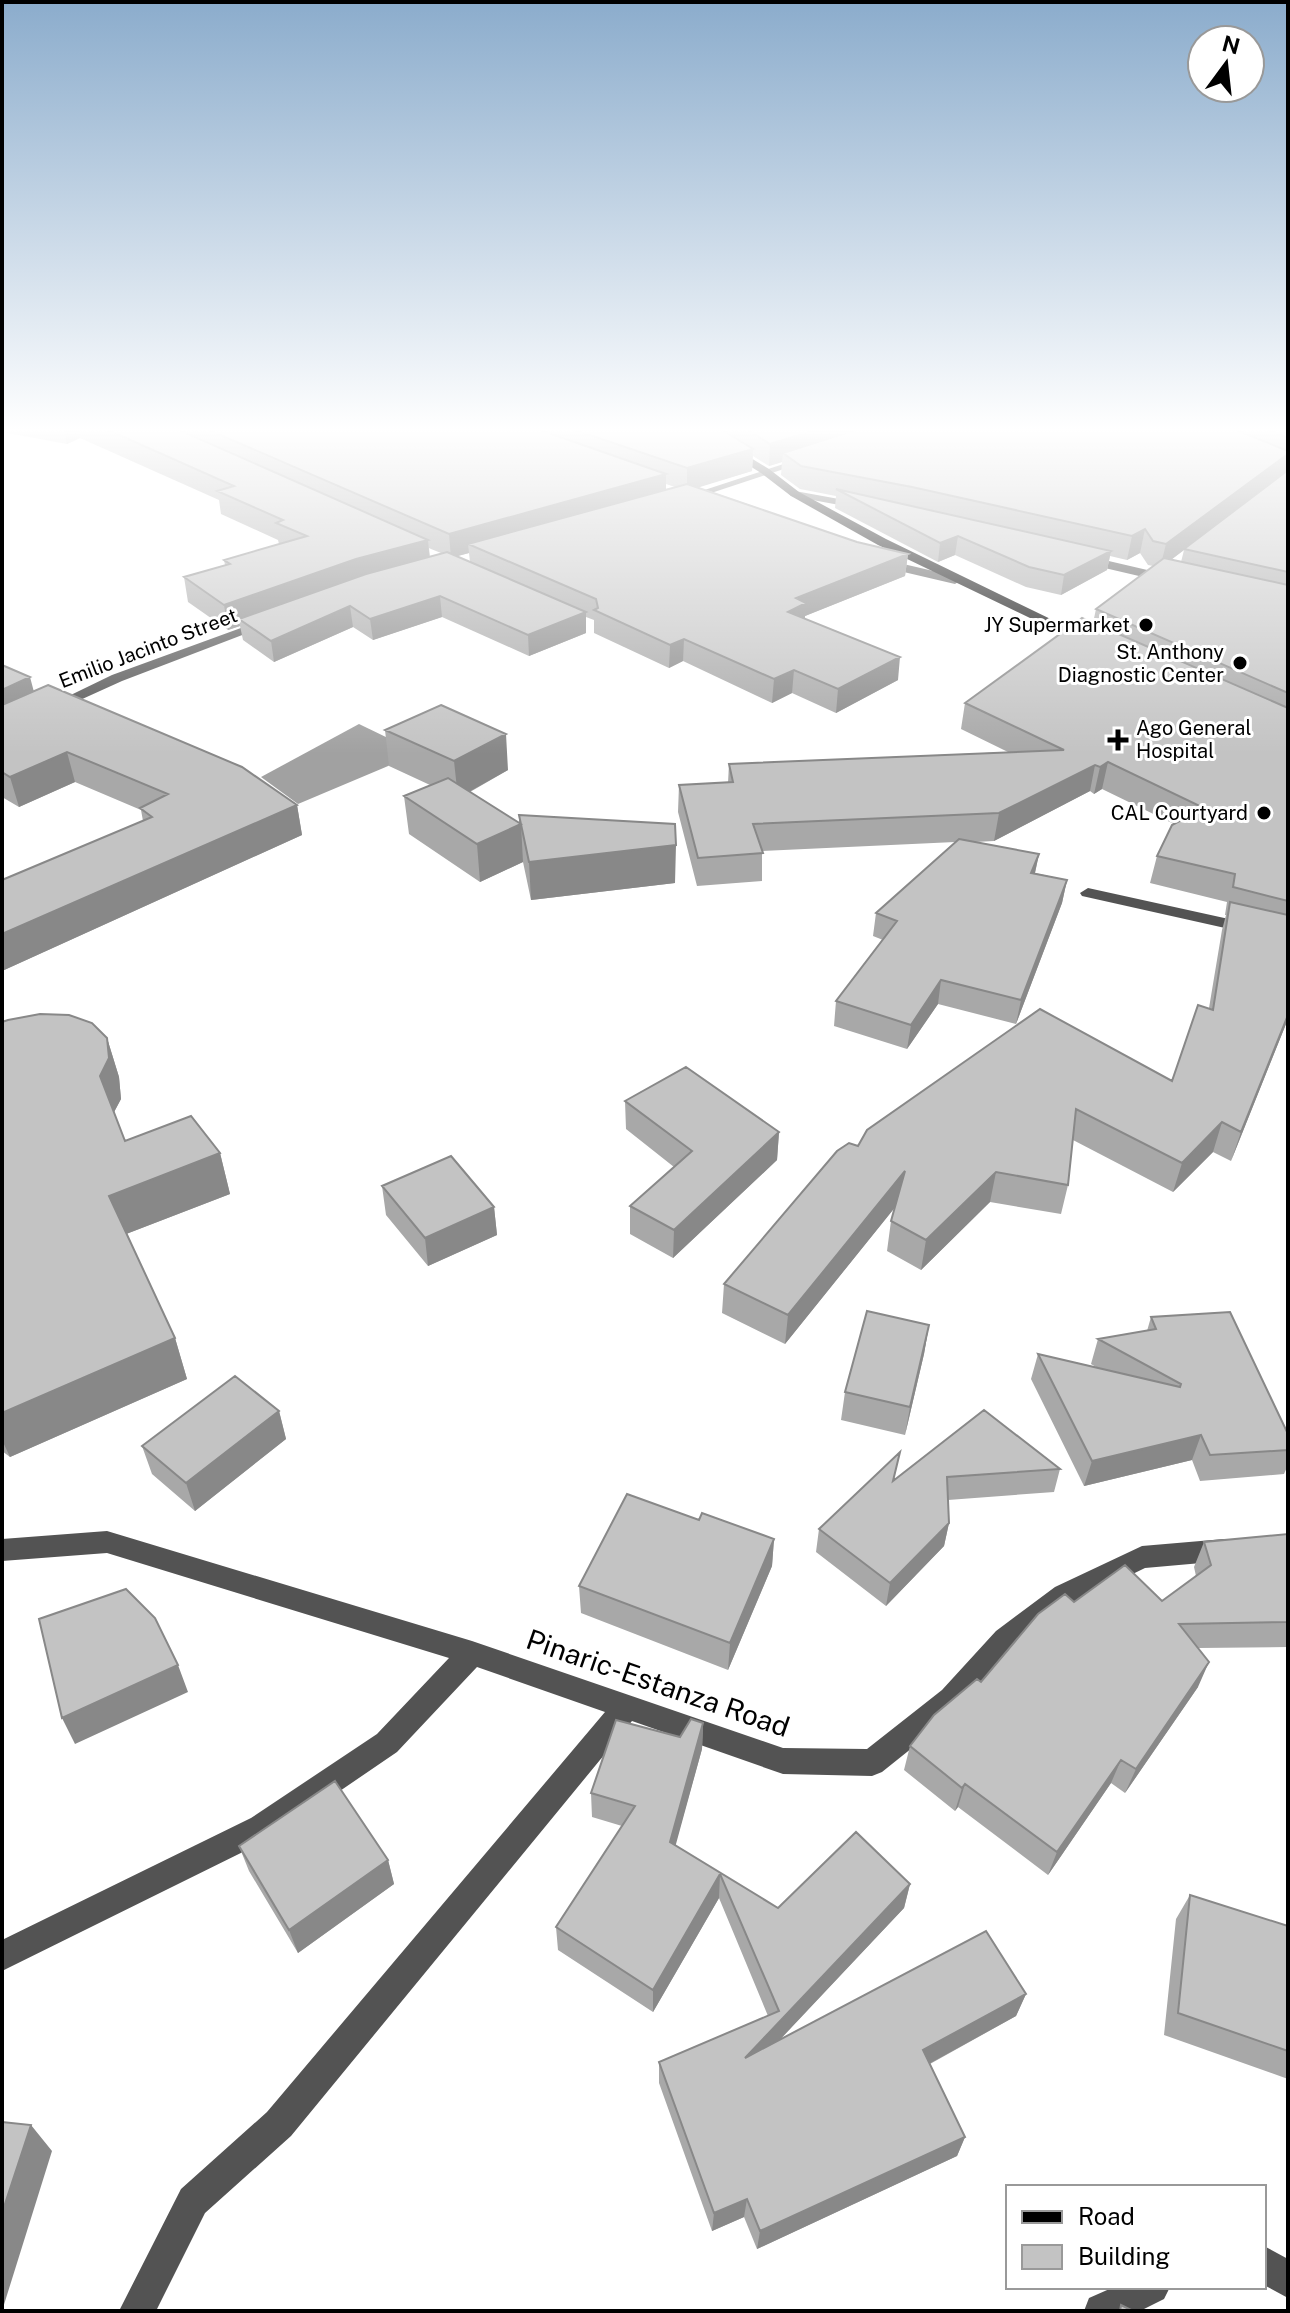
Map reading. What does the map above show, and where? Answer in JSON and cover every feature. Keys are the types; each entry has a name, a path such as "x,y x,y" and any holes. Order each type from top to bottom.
{"main road":[{"path":"877,538 955,580 1107,649"}],"street":[{"path":"1070,556 1189,584"},
{"path":"874,562 955,580"},
{"path":"1161,577 1173,568"},
{"name":"Emilio Jacinto Street","path":"42,713 117,678 277,620"},
{"path":"1088,893 1288,937"},
{"name":"Pinaric-Estanza Road","path":"2,1550 107,1542 472,1653 783,1761 872,1763 952,1699 1005,1639 1064,1595 1142,1557 1244,1548"},
{"path":"2,1956 261,1828 387,1743 472,1653"},
{"path":"137,2311 193,2201 279,2124 626,1708"},
{"path":"1266,2264 1288,2281"},
{"path":"1102,2311 1148,2289"}],"shaded area":[{"path":"359,724 419,753 298,804 261,777"}],"building":[{"path":"300,538 428,540 356,559 224,605 184,577 230,564 224,560"},
{"path":"490,538 845,538 908,554 796,598 806,603 788,612 900,657 838,689 794,670 774,679 684,639 670,645 594,610 598,608 596,599 468,544"},
{"path":"930,538 953,538 940,543"},
{"path":"962,538 1053,538 1111,551 1064,575 1029,567"},
{"path":"1151,538 1174,538 1166,544"},
{"path":"1199,538 1288,538 1288,572 1184,549"},
{"path":"447,552 586,612 528,635 440,596 370,619 350,606 271,641 239,619 366,574"},
{"path":"1164,558 1288,585 1288,693 1096,609"},
{"path":"1082,618 1288,708 1288,901 1233,887 1235,874 1157,856 1172,825 1204,808 1108,762 1100,767 1095,765 999,813 753,824 763,853 698,858 679,785 733,782 729,764 1064,750 965,703"},
{"path":"2,665 30,677 2,690"},
{"path":"48,685 242,767 297,805 2,934 2,880 152,817 140,808 168,794 67,752 10,777 2,772 2,705"},
{"path":"441,705 506,734 454,761 385,730"},
{"path":"448,778 521,824 477,844 404,796"},
{"path":"519,815 675,824 676,845 529,862"},
{"path":"959,839 1039,854 1031,873 1067,880 1021,1000 941,980 911,1025 836,1001 897,921 876,913"},
{"path":"1230,902 1288,915 1288,1015 1241,1132 1222,1122 1182,1163 1076,1109 1068,1185 996,1172 926,1240 891,1221 905,1171 788,1315 724,1284 837,1151 849,1143 858,1146 867,1130 1040,1009 1172,1081 1198,1005 1213,1010"},
{"path":"40,1014 69,1015 92,1023 107,1038 109,1058 100,1076 125,1141 191,1116 220,1153 109,1196 175,1338 2,1413 2,1022"},
{"path":"686,1067 779,1132 674,1230 630,1206 692,1151 625,1101"},
{"path":"451,1156 494,1207 425,1238 382,1186"},
{"path":"867,1311 929,1325 910,1407 845,1392"},
{"path":"1230,1312 1288,1434 1288,1450 1210,1455 1201,1435 1092,1461 1038,1354 1180,1387 1181,1384 1098,1339 1156,1329 1151,1317"},
{"path":"235,1376 279,1411 186,1483 142,1446"},
{"path":"984,1410 1060,1469 947,1477 949,1523 890,1583 819,1529 900,1452 893,1481"},
{"path":"627,1494 699,1520 702,1513 774,1539 730,1643 579,1586"},
{"path":"1288,1534 1288,1622 1179,1624 1209,1662 1136,1769 1121,1760 1057,1852 965,1784 962,1788 910,1746 934,1715 977,1679 981,1682 1038,1614 1065,1594 1074,1602 1125,1565 1162,1601 1211,1565 1204,1542"},
{"path":"126,1589 155,1618 178,1665 62,1718 39,1619"},
{"path":"691,1719 703,1723 670,1842 778,1908 856,1832 910,1884 745,2058 986,1931 1026,1994 923,2050 965,2137 760,2231 747,2199 714,2213 659,2062 779,2011 720,1874 653,1990 556,1927 635,1806 591,1793 616,1720 680,1737"},
{"path":"335,1781 388,1860 289,1930 239,1846"},
{"path":"1190,1895 1288,1926 1288,2051 1178,2013"},
{"path":"2,2122 31,2125 2,2213"}],"place":[{"name":"JY Supermarket","path":"1146,625"},
{"name":"St. Anthony Diagnostic Center","path":"1240,663"},
{"name":"Ago General Hospital","path":"1118,740"},
{"name":"CAL Courtyard","path":"1264,813"}]}
